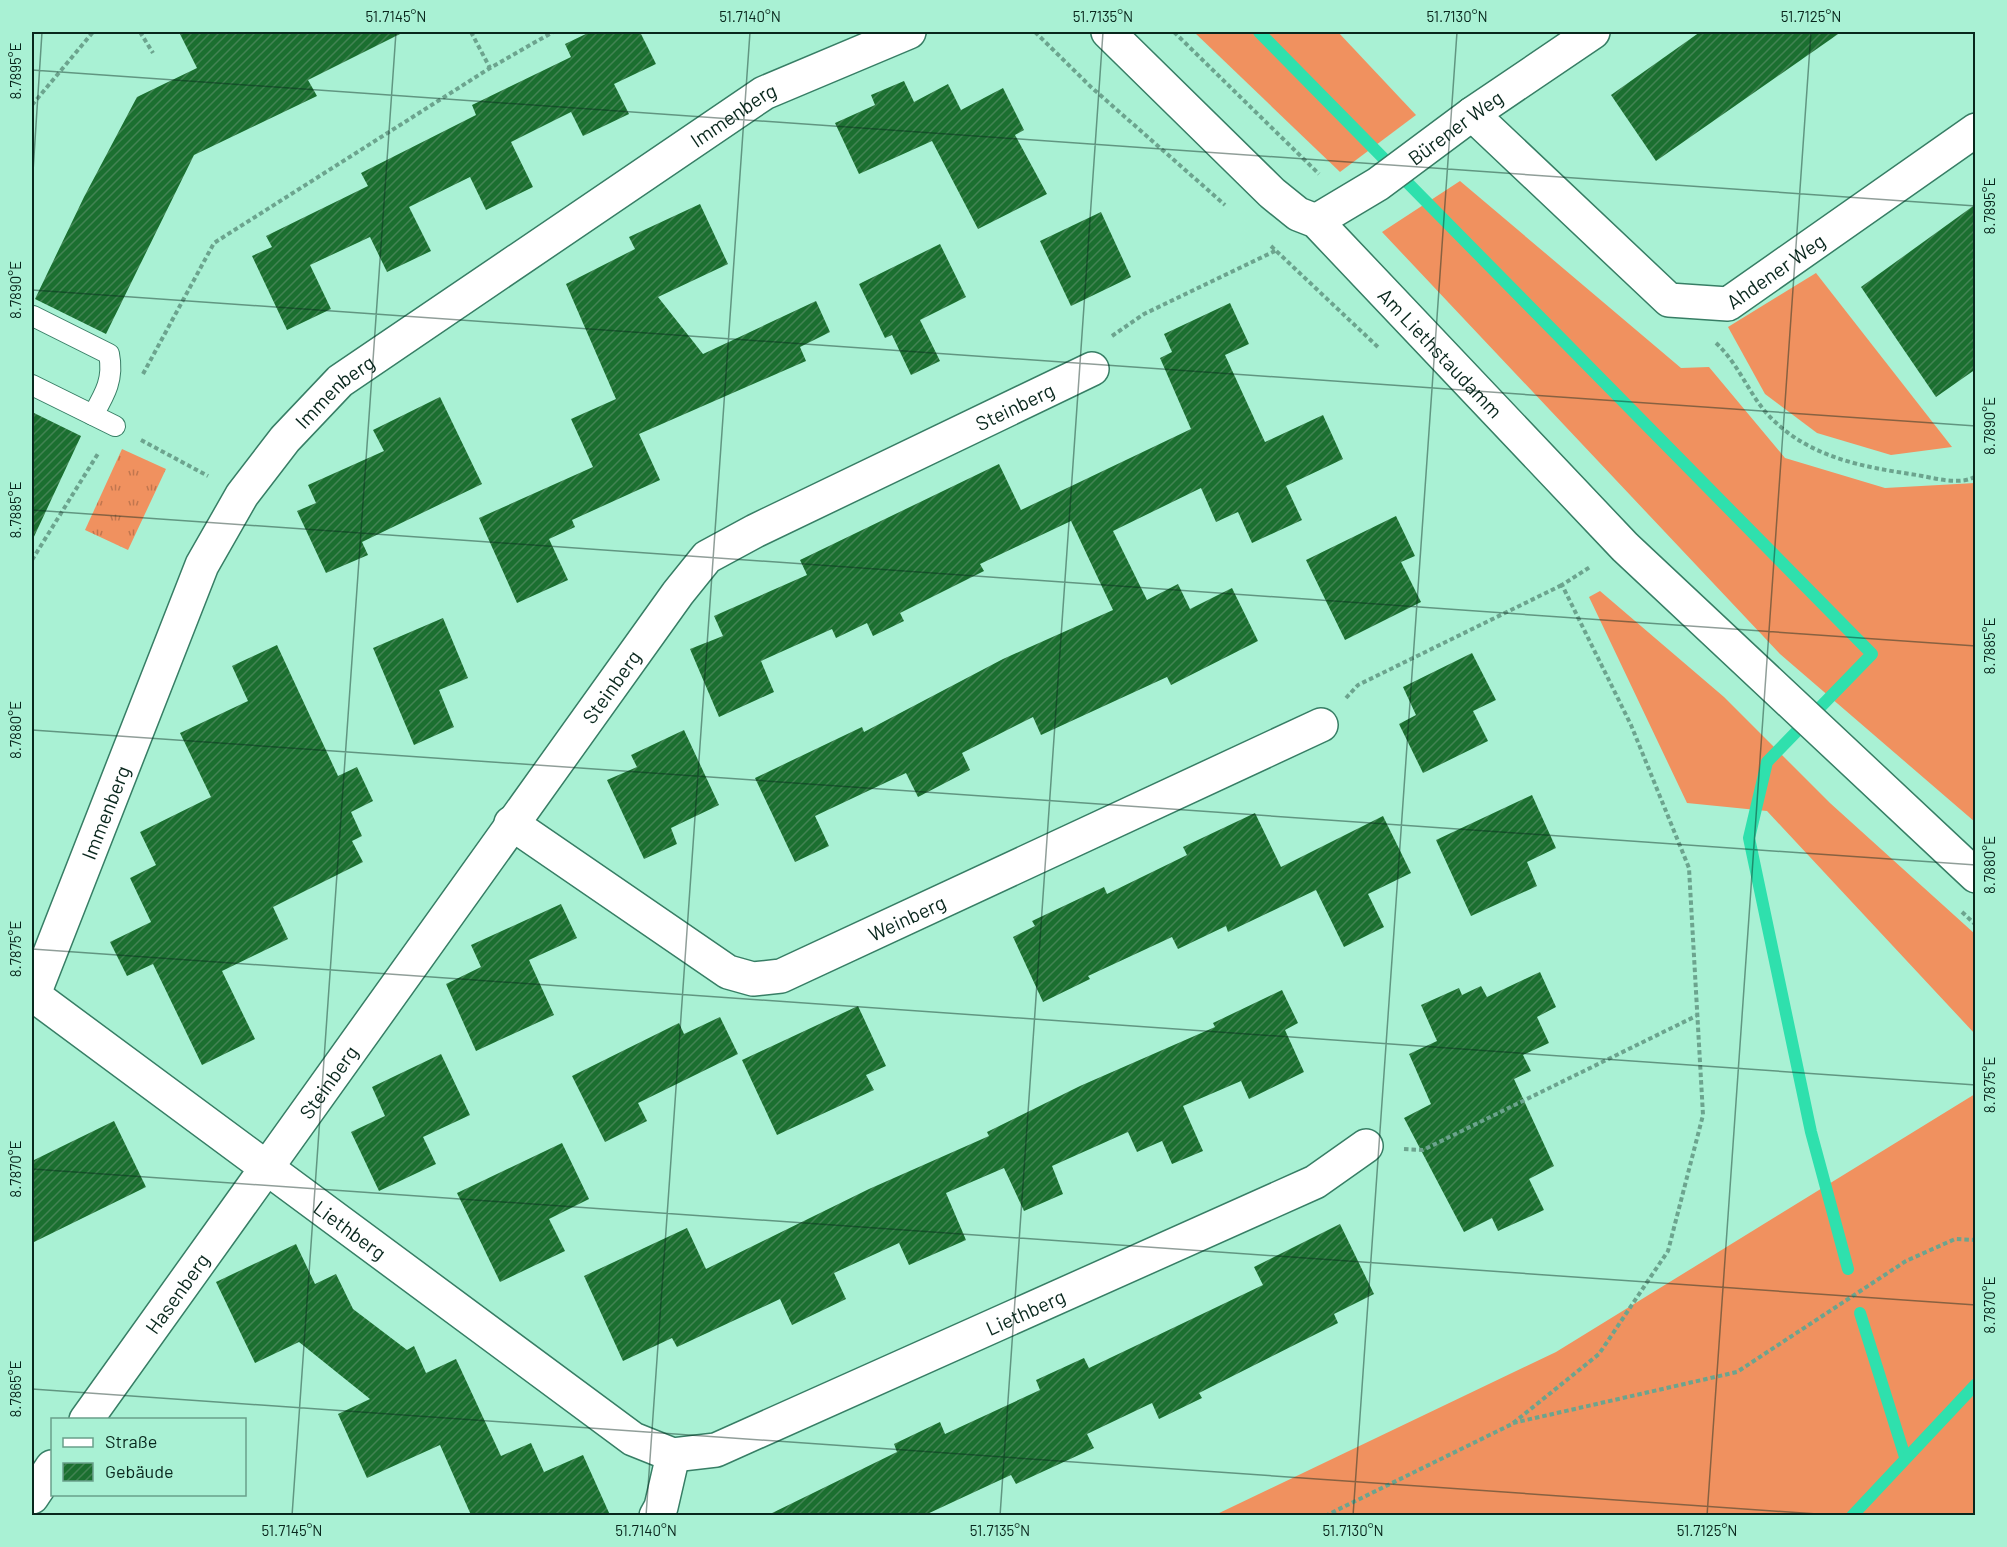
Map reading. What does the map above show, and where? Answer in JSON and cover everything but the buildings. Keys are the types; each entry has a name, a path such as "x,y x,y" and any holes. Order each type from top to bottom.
{"street":[{"name":"Immenberg","path":"33,994 202,565 242,495 285,439 340,381 764,93 909,32"},
{"name":"Am Liethstaudamm","path":"1108,32 1319,214 1625,548 1976,876"},
{"name":"Bürener Weg","path":"1319,214 1378,184 1412,161 1472,114 1593,32"},
{"path":"1472,114 1670,300"},
{"name":"Ahdener Weg","path":"1670,300 1728,304 1976,130"},
{"name":"Steinberg","path":"265,1166 511,823 706,557 755,531 1092,369"},
{"name":"Weinberg","path":"511,823 728,972 753,979 780,976 1321,725"},
{"name":"Liethberg","path":"33,994 633,1439 674,1455 716,1450 749,1436 1315,1182 1366,1146"},
{"name":"Hasenberg","path":"87,1418 265,1166"},
{"path":"656,1515 661,1507 674,1455"},
{"path":"32,1497 51,1468"}],"lane":[{"path":"33,316 109,354 110,385 93,415"},
{"path":"32,385 115,426"}],"path":[{"path":"32,105 93,32"},
{"path":"140,32 153,53"},
{"path":"471,32 490,68"},
{"path":"142,375 214,243 490,68 553,32"},
{"path":"1035,32 1091,87 1233,212"},
{"path":"1092,369 1103,342 1144,314 1277,251 1319,214 1333,188 1174,32"},
{"path":"1268,243 1388,356"},
{"path":"1670,300 1729,354 1770,417 1813,450 1836,459 1885,470 1949,480 1974,479"},
{"path":"32,560 115,426 242,495"},
{"path":"1321,725 1358,685 1562,585 1625,548"},
{"path":"1325,1515 1512,1424 1599,1354 1668,1251 1703,1115 1689,868 1630,725 1562,585"},
{"path":"1366,1146 1423,1150 1696,1016"},
{"path":"1512,1424 1737,1372 1906,1261 1955,1239 1976,1240"}],"green space":[{"path":"1194,32 1338,32 1416,115 1340,172"},
{"path":"1460,181 1681,368 1709,367 1785,458 1885,488 1975,483 1975,822 1780,654 1382,232"},
{"path":"1816,273 1952,447 1891,455 1817,433 1765,394 1728,327"},
{"path":"122,449 166,469 128,550 85,530"},
{"path":"1600,591 1724,697 1830,803 1975,934 1975,1034 1767,811 1687,803 1589,597"},
{"path":"1975,1094 1975,1515 1215,1515 1556,1352"}],"waterway":[{"path":"1259,32 1872,654 1767,762 1749,838 1811,1132 1848,1269"},
{"path":"1860,1313 1905,1457"},
{"path":"1852,1516 1976,1384"}]}
